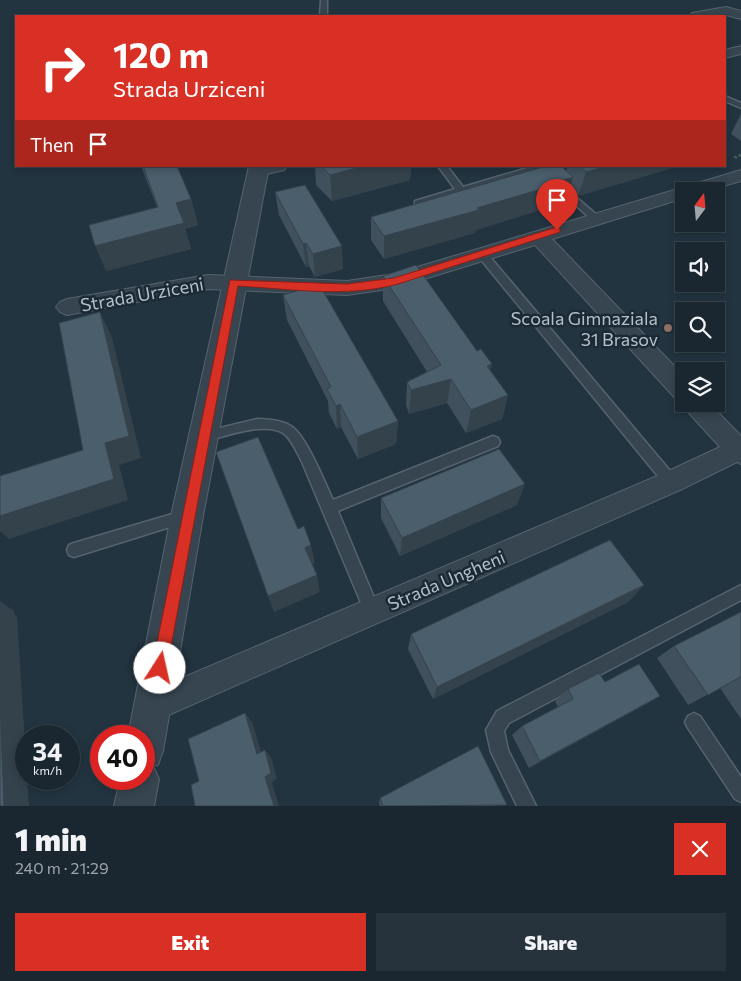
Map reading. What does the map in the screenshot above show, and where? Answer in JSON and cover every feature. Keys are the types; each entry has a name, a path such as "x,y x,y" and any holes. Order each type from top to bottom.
{"street":[{"path":"703,15 726,11 741,15"},
{"path":"726,54 741,50"},
{"path":"726,163 741,174"},
{"path":"149,725 187,516 234,282 265,168"},
{"name":"Strada Urziceni","path":"716,182 741,174"},
{"name":"Strada Urziceni","path":"67,307 208,282 347,288 372,286 395,281 675,195"},
{"path":"538,236 675,382"},
{"path":"702,412 739,451"},
{"name":"Strada Ungheni","path":"153,706 739,451"},
{"path":"134,806 137,790"}],"lane":[{"path":"324,0 324,15"},
{"path":"726,98 741,106"},
{"path":"443,167 461,191"},
{"path":"418,203 542,167 595,218"},
{"path":"482,254 671,482"},
{"path":"203,437 255,425 276,425 288,429 295,435 330,508 372,612"},
{"path":"330,508 493,442"},
{"path":"74,550 187,516"},
{"path":"527,806 500,752 495,730 503,717 741,592"},
{"path":"694,722 741,793"}],"building":[{"path":"143,167 177,167 191,199 176,203 184,223 95,246 89,225 158,207"},
{"path":"322,167 360,167 330,175"},
{"path":"543,167 562,167 573,177 551,184 552,186 477,208 479,210 384,236 371,217"},
{"path":"580,167 604,167 586,172"},
{"path":"305,185 342,246 313,254 306,243 303,244 275,192"},
{"path":"416,265 477,351 481,349 492,364 487,366 508,395 471,410 451,379 411,390 407,382 441,365 383,276"},
{"path":"319,284 398,421 357,437 340,404 336,406 327,389 331,387 283,295"},
{"path":"100,312 129,436 105,443 114,479 0,516 0,476 83,450 59,323"},
{"path":"258,437 298,529 304,526 311,545 305,548 317,575 268,596 216,452"},
{"path":"499,449 525,484 402,538 381,498"},
{"path":"610,540 644,585 437,687 411,634"},
{"path":"741,612 741,678 708,695 674,646"},
{"path":"639,664 660,696 540,761 522,726 573,699 568,689 599,673 605,682"},
{"path":"0,701 4,806 0,806"},
{"path":"245,713 257,754 265,750 271,773 265,777 274,806 195,806 191,785 199,781 188,739"},
{"path":"478,746 507,805 383,806 380,798"}],"place":[{"name":"Scoala Gimnaziala 31 Brasov","path":"668,328"}],"route":[{"path":"160,668 187,516 234,282 347,288 372,286 465,260 557,230"}]}
